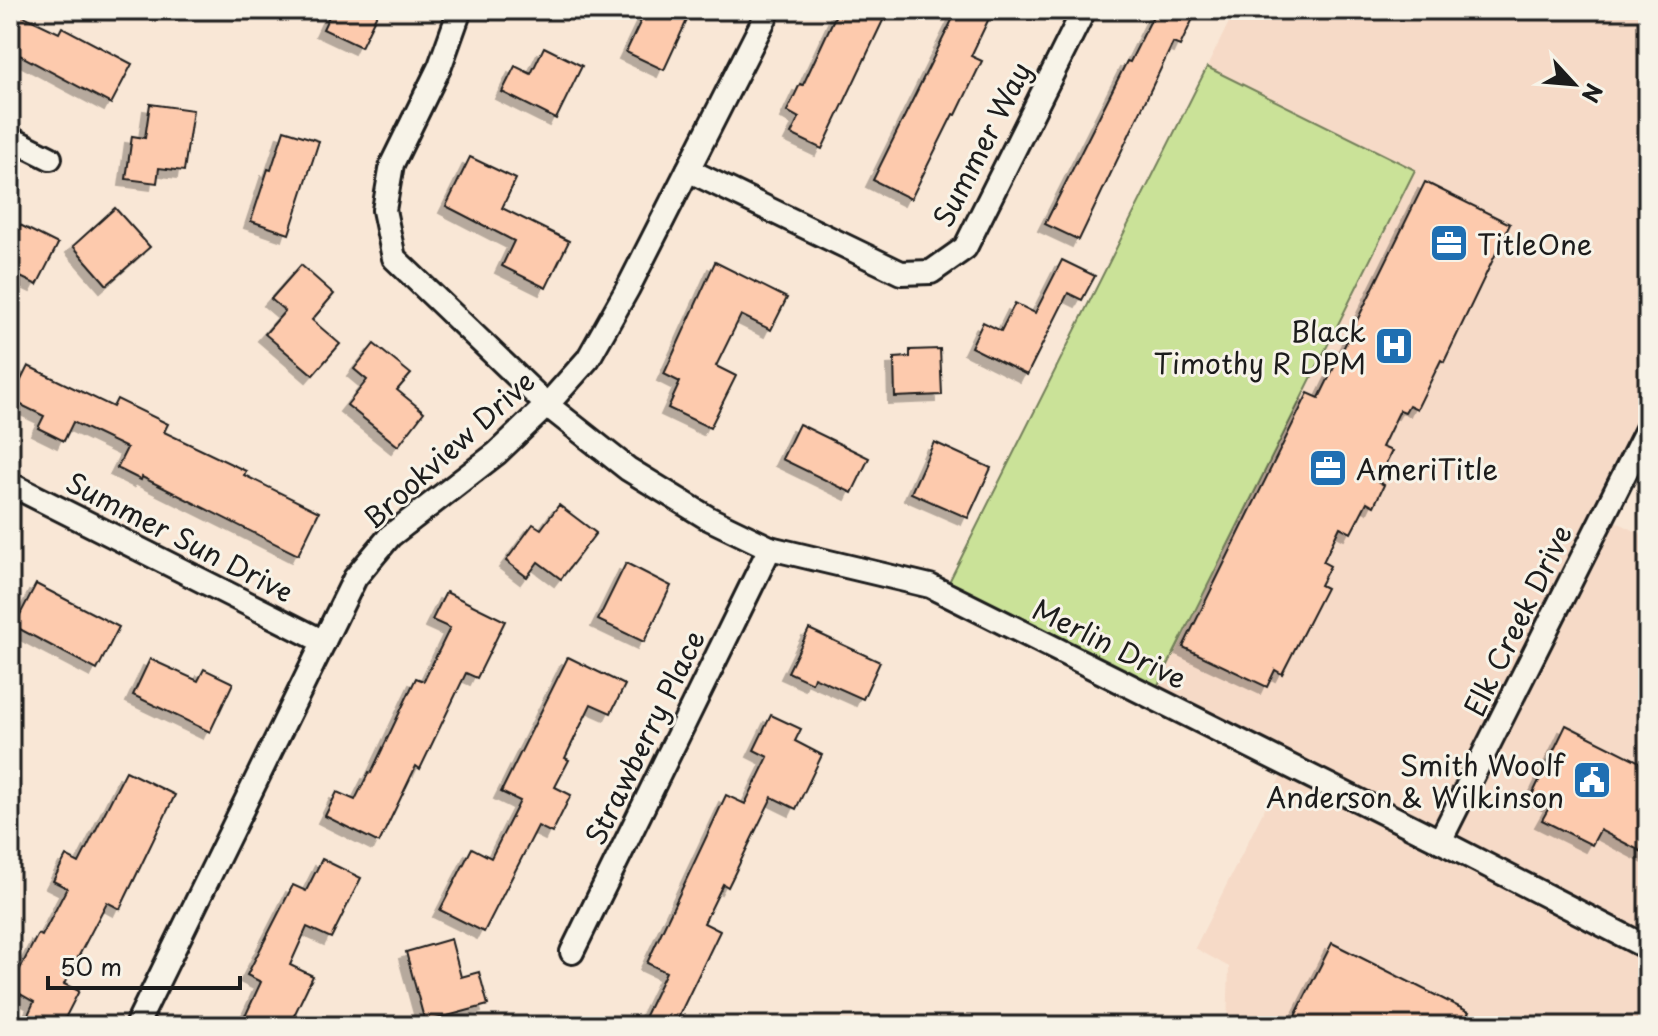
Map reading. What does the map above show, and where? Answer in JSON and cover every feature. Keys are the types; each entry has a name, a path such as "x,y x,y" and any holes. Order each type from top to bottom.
{"street":[{"name":"Merlin Drive","path":"460,10 440,66 392,164 384,210 394,258 547,405 628,469 708,518 770,548 930,586 1648,948"},
{"name":"Brookview Drive","path":"136,1026 355,578 390,536 497,453 547,405 588,359 769,10"},
{"name":"Summer Way","path":"688,170 901,273 931,272 965,248 1084,10"},
{"path":"10,138 50,158"},
{"name":"Elk Creek Drive","path":"1440,841 1648,427"},
{"name":"Summer Sun Drive","path":"10,484 324,642"},
{"name":"Strawberry Place","path":"572,952 770,548"}],"shaded area":[{"path":"1235,10 1648,10 1648,425 1602,515 1648,537 1648,1026 1227,1026 1229,967 1195,948 1287,764 1152,697 1415,171 1207,67"}],"green space":[{"path":"1207,67 1415,170 1152,697 943,594"}],"building":[{"path":"11,10 59,33 62,27 132,64 111,104 10,50"},
{"path":"332,10 379,10 361,47 323,29"},
{"path":"646,10 672,10 688,18 664,70 626,52"},
{"path":"838,10 888,10 822,149 791,134 799,118 787,111 800,84 803,85"},
{"path":"957,10 993,10 971,56 982,61 911,199 873,180"},
{"path":"1156,10 1197,10 1180,46 1173,43 1079,240 1045,224"},
{"path":"544,47 582,66 556,119 502,92 515,66 531,74"},
{"path":"150,104 193,110 184,171 159,168 157,183 126,179 132,136 145,138"},
{"path":"284,130 319,141 289,234 251,221"},
{"path":"470,157 516,179 502,208 569,241 546,288 502,266 514,241 446,206"},
{"path":"1425,182 1510,224 1444,362 1441,360 1417,409 1409,405 1405,412 1400,410 1382,447 1392,451 1377,481 1384,485 1374,506 1367,502 1351,533 1340,527 1323,562 1330,566 1320,585 1326,588 1282,674 1275,670 1267,687 1183,647 1308,393 1319,398"},
{"path":"115,208 150,247 107,285 73,246"},
{"path":"10,220 58,244 37,285 10,272"},
{"path":"1062,260 1095,276 1082,300 1068,293 1027,375 971,347 983,322 1001,331 1015,303 1035,313"},
{"path":"715,262 787,298 771,330 741,315 716,366 736,376 710,428 668,408 680,382 664,374"},
{"path":"301,265 334,294 312,320 340,344 313,375 265,334 285,311 271,299"},
{"path":"374,344 411,374 397,390 424,412 398,446 347,405 367,380 354,369"},
{"path":"940,349 942,395 895,397 894,358 910,357 910,350"},
{"path":"28,366 113,407 117,399 168,424 164,432 246,471 244,475 319,512 298,555 142,477 141,480 117,468 127,448 73,422 64,441 38,428 44,416 11,400"},
{"path":"799,424 869,458 852,493 782,459"},
{"path":"934,442 991,468 968,518 911,493"},
{"path":"559,505 596,533 561,579 538,562 527,577 506,561 533,524 541,529"},
{"path":"626,563 671,586 644,642 598,620"},
{"path":"36,584 119,627 97,670 14,626"},
{"path":"446,592 505,621 477,678 466,673 420,769 416,766 379,843 325,816 337,792 355,800 416,678 424,681 450,628 432,620"},
{"path":"809,629 880,662 863,699 814,677 812,683 788,672"},
{"path":"568,657 625,685 611,713 591,704 555,787 571,795 552,833 538,826 484,932 440,910 472,848 491,858 520,801 501,792"},
{"path":"150,659 198,681 204,669 233,683 210,732 133,695"},
{"path":"771,715 801,729 795,741 822,755 796,809 772,797 728,887 723,884 704,923 720,931 674,1026 640,1026 666,972 647,963 726,795 745,804 768,757 754,750"},
{"path":"1566,725 1648,766 1648,855 1600,830 1592,845 1542,820 1551,804 1532,795"},
{"path":"126,771 175,795 120,909 107,902 64,984 79,991 61,1026 45,1026 27,1017 34,1002 10,988 38,934 42,936 67,888 53,881 66,856 79,863"},
{"path":"322,859 361,878 331,938 307,927 290,965 313,976 289,1026 254,1026 243,1021 261,982 247,975 293,885 306,891"},
{"path":"451,939 461,977 479,972 488,1005 425,1022 406,952"},
{"path":"1332,943 1469,1012 1462,1026 1290,1026"}],"place":[{"name":"TitleOne","path":"1449,243"},
{"name":"Black Timothy R DPM","path":"1394,346"},
{"name":"AmeriTitle","path":"1328,468"},
{"name":"Smith Woolf Anderson & Wilkinson","path":"1592,780"}]}
